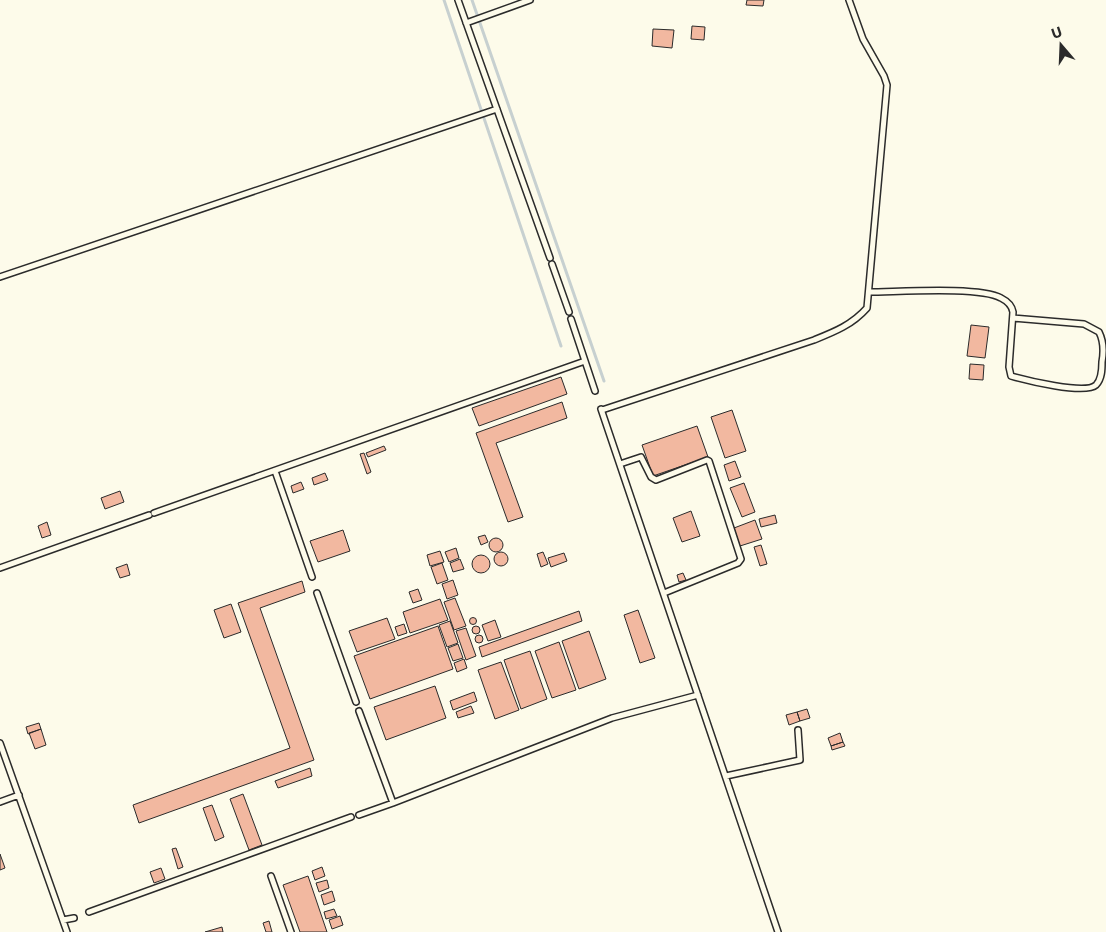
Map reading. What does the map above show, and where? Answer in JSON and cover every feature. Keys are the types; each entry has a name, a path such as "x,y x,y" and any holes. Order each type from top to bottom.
{"lane":[{"path":"458,0 568,312"},
{"path":"466,22 530,0"},
{"path":"778,932 601,409 842,328 858,319 867,308 887,85 884,76 863,39 849,0"},
{"path":"0,278 497,109"},
{"path":"869,292 981,292 1001,298 1011,306 1013,318 1009,367 1011,376 1068,387 1090,387 1096,384 1101,375 1104,346 1100,332 1084,324 1013,318"},
{"path":"571,319 595,391"},
{"path":"0,568 585,361"},
{"path":"620,464 641,457 651,478 656,480 707,460 709,461 741,559 738,563 664,593"},
{"path":"274,471 312,576"},
{"path":"317,593 356,702"},
{"path":"358,815 612,718 698,695"},
{"path":"359,711 393,803"},
{"path":"726,776 800,760 798,730"},
{"path":"0,743 67,932"},
{"path":"0,802 19,796"},
{"path":"89,912 351,817"},
{"path":"271,876 291,932"},
{"path":"63,920 74,918"}],"building":[{"path":"747,0 764,0 763,6 746,5"},
{"path":"692,26 705,27 704,40 691,39"},
{"path":"653,29 674,30 672,48 652,46"},
{"path":"971,325 989,327 985,358 967,356"},
{"path":"970,364 984,365 983,380 969,379"},
{"path":"561,377 567,394 479,426 472,408"},
{"path":"562,402 567,418 496,443 523,517 508,522 476,433"},
{"path":"732,410 746,451 725,458 711,417"},
{"path":"697,426 708,457 653,476 642,445"},
{"path":"384,446 386,450 368,457 366,453"},
{"path":"364,453 371,472 367,474 360,454"},
{"path":"735,461 741,477 729,481 724,465"},
{"path":"325,473 328,480 314,485 312,478"},
{"path":"301,482 304,489 293,493 291,486"},
{"path":"744,483 755,512 742,517 730,488"},
{"path":"120,491 124,502 105,509 101,498"},
{"path":"691,511 700,536 682,542 673,518"},
{"path":"775,515 777,523 761,527 759,519"},
{"path":"755,520 762,539 740,546 734,528"},
{"path":"47,522 51,535 42,538 38,526"},
{"path":"343,530 350,551 318,562 310,541"},
{"path":"485,535 488,542 481,545 478,537"},
{"path":"496,538 501,540 503,545 501,550 496,552 491,550 489,545 491,540"},
{"path":"761,545 767,564 760,566 754,547"},
{"path":"456,548 459,558 449,562 445,552"},
{"path":"440,551 444,562 430,566 427,555"},
{"path":"501,552 506,554 508,559 506,564 501,566 496,564 494,559 496,554"},
{"path":"543,552 548,564 541,567 537,554"},
{"path":"564,553 567,561 551,567 548,558"},
{"path":"481,555 487,558 490,564 487,570 481,573 475,570 472,564 475,558"},
{"path":"460,559 464,569 453,572 450,563"},
{"path":"442,563 448,580 437,584 431,567"},
{"path":"127,564 130,575 120,578 116,568"},
{"path":"683,573 686,580 679,582 677,575"},
{"path":"453,580 458,595 447,599 442,584"},
{"path":"302,581 305,592 260,608 314,760 139,823 133,805 290,748 238,603"},
{"path":"418,589 422,600 413,603 409,592"},
{"path":"455,598 466,626 454,630 444,602"},
{"path":"440,599 448,620 410,633 403,612"},
{"path":"231,604 241,632 224,638 214,610"},
{"path":"638,610 655,658 640,663 624,615"},
{"path":"579,611 582,621 482,657 479,647"},
{"path":"473,617 477,621 473,625 469,621"},
{"path":"387,618 395,639 357,652 349,631"},
{"path":"495,620 501,637 488,641 482,625"},
{"path":"450,621 458,643 447,647 439,625"},
{"path":"404,624 407,633 398,636 395,627"},
{"path":"438,626 453,669 370,699 354,656"},
{"path":"476,626 480,630 476,634 472,630"},
{"path":"466,628 476,656 466,660 456,631"},
{"path":"589,631 606,679 579,689 562,641"},
{"path":"479,635 483,639 479,643 475,639"},
{"path":"559,642 576,690 552,698 535,651"},
{"path":"458,644 463,658 453,661 448,648"},
{"path":"530,651 547,699 521,709 504,660"},
{"path":"464,659 467,668 457,672 454,663"},
{"path":"501,662 519,710 495,719 478,670"},
{"path":"435,686 446,718 386,740 374,707"},
{"path":"474,692 477,701 453,710 450,701"},
{"path":"471,706 474,713 458,718 456,712"},
{"path":"807,709 810,718 800,721 797,712"},
{"path":"797,712 800,721 789,725 786,715"},
{"path":"39,723 41,729 28,734 26,727"},
{"path":"41,729 46,745 35,749 29,733"},
{"path":"840,733 843,742 831,746 828,738"},
{"path":"843,742 845,746 832,750 831,746"},
{"path":"310,768 312,776 278,788 275,781"},
{"path":"243,794 262,845 249,850 230,799"},
{"path":"212,805 224,837 215,841 203,808"},
{"path":"176,848 183,867 178,869 172,849"},
{"path":"0,854 5,868 0,870"},
{"path":"322,867 325,876 315,880 312,871"},
{"path":"161,868 165,879 154,883 150,872"},
{"path":"308,876 327,932 300,932 283,885"},
{"path":"327,880 329,888 319,892 316,883"},
{"path":"332,891 335,901 324,905 321,895"},
{"path":"334,909 337,916 326,919 324,912"},
{"path":"340,916 343,925 332,929 329,920"},
{"path":"269,921 272,932 266,932 263,923"},
{"path":"222,927 223,932 205,932"}],"waterway":[{"path":"444,0 561,346"},
{"path":"472,0 604,381"}]}
